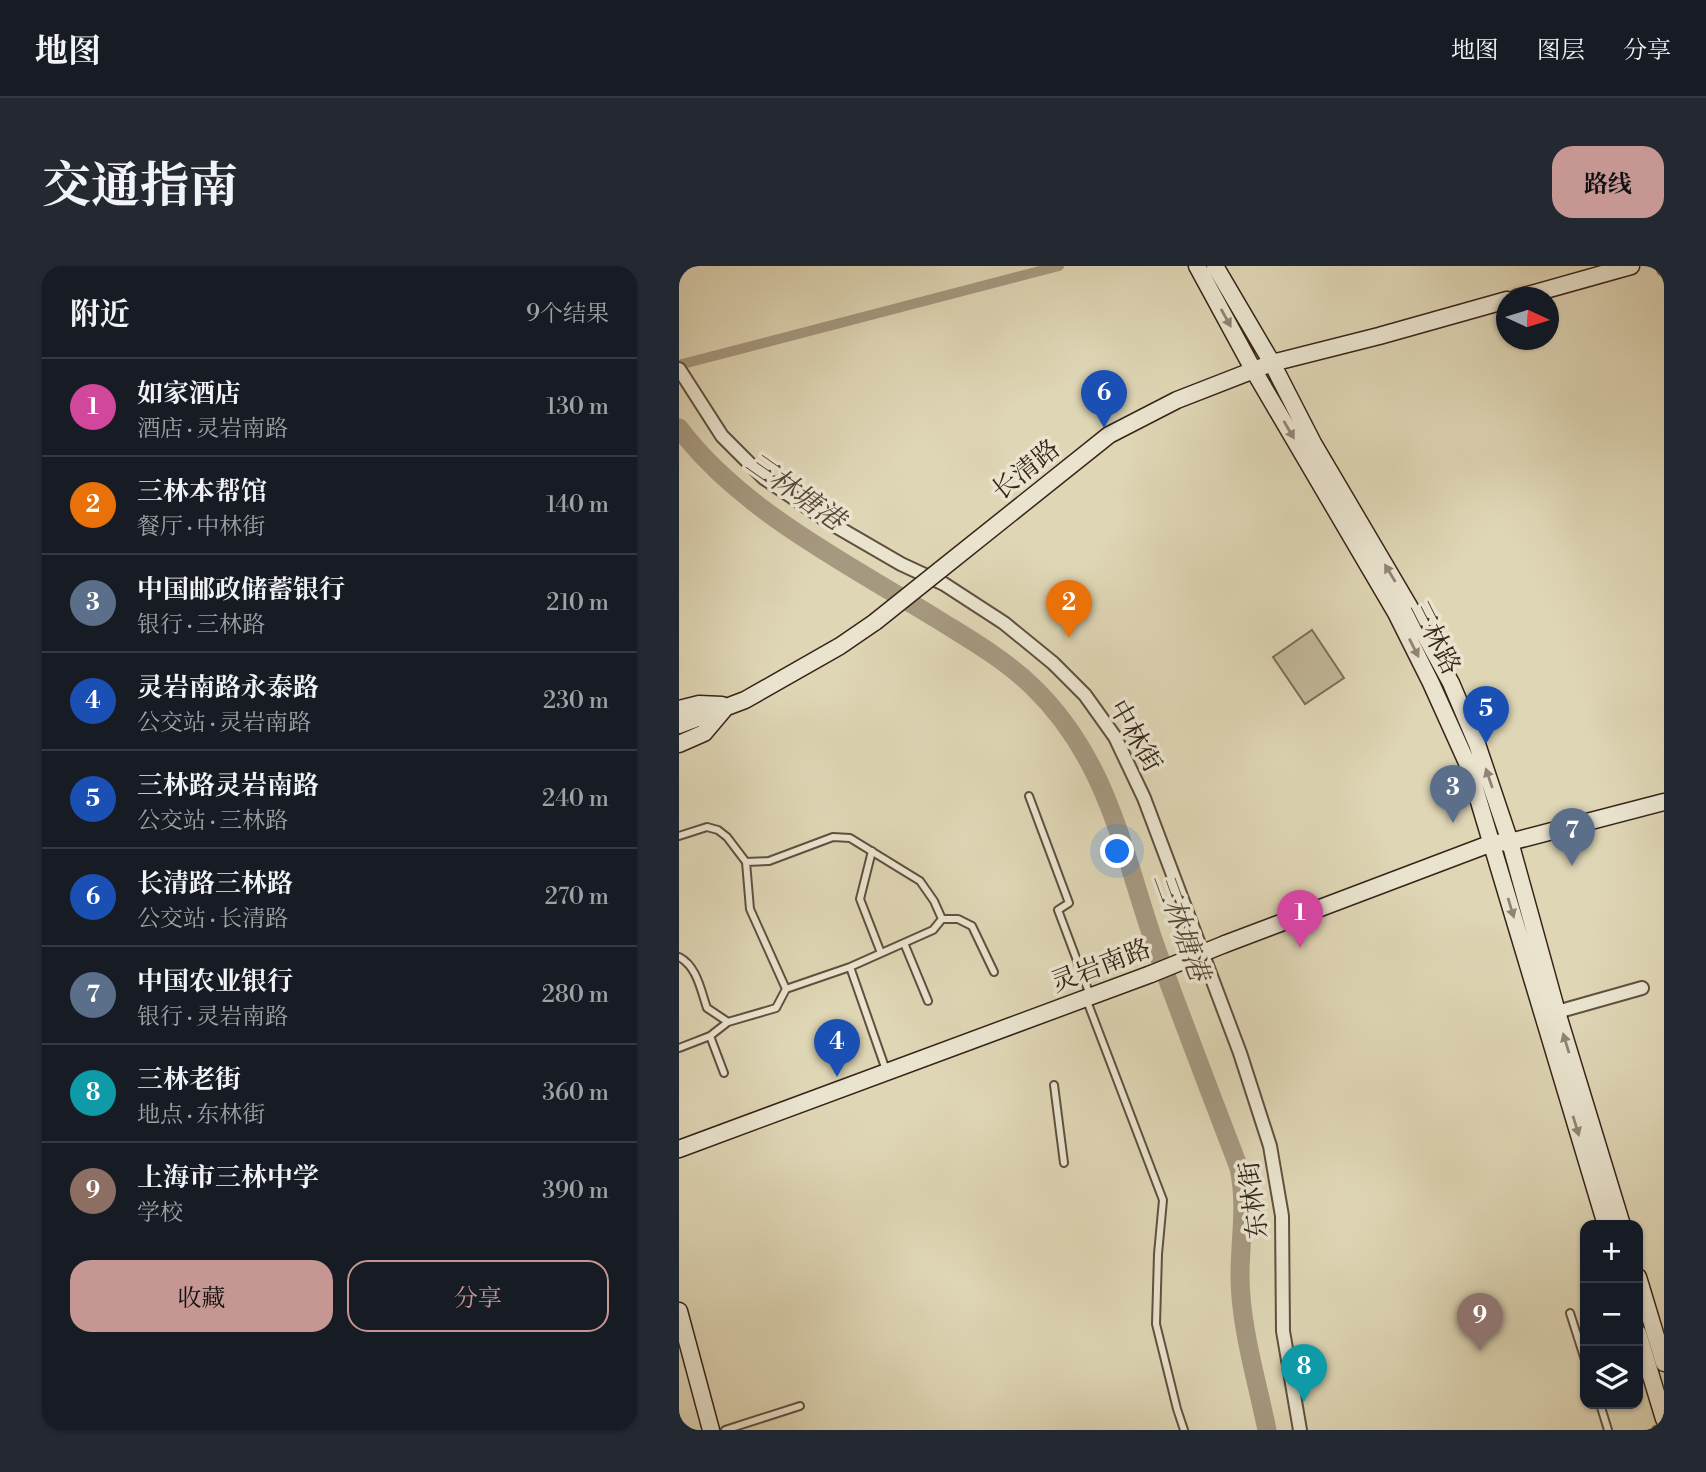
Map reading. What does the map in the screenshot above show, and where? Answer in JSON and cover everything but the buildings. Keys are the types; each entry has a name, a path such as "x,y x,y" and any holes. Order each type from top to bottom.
{"main road":[{"name":"三林路","path":"1197,266 1254,371 1396,612 1468,765 1605,1220"},
{"name":"三林路","path":"1215,266 1272,363 1313,443 1409,606 1451,683 1477,744 1510,842 1557,1012 1620,1220"},
{"path":"1556,287 1631,266"},
{"name":"长清路","path":"679,725 745,700 840,646 940,576 1109,435 1177,400 1272,363 1496,303"},
{"name":"长清路","path":"679,709 699,704 728,706"},
{"name":"长清路","path":"679,744 704,733 728,706"},
{"name":"灵岩南路","path":"679,1149 1089,998 1492,843 1510,842 1664,802"},
{"path":"1640,1283 1664,1363"},
{"path":"679,1311 711,1430"},
{"path":"1642,1346 1664,1419"}],"street":[{"name":"中林街","path":"679,369 722,436 764,478 870,547 940,576 1028,641 1085,695 1105,721 1129,762 1209,973"},
{"name":"东林街","path":"1209,973 1259,1105 1278,1183 1283,1241 1283,1331 1300,1430"},
{"path":"1557,1012 1642,988"}],"lane":[{"path":"1029,796 1069,903 1058,910 1163,1200 1156,1324 1184,1430"},
{"path":"679,836 707,827 718,830 727,837 746,862 750,909 786,989"},
{"path":"746,862 769,861 833,837 850,838 920,881 942,919"},
{"path":"872,851 860,899 881,953"},
{"path":"679,1048 711,1036 729,1022 776,1008 786,989 850,967 933,930 942,919"},
{"path":"942,919 958,919 972,926 994,972"},
{"path":"904,943 928,1001"},
{"path":"679,957 685,960 698,980 707,1009 729,1022"},
{"path":"850,967 886,1072"},
{"path":"711,1036 724,1073"},
{"path":"1053,1084 1064,1163"},
{"path":"1570,1313 1581,1346"},
{"path":"725,1430 800,1406"},
{"path":"1602,1409 1608,1430"},
{"path":"1656,1430 1664,1427"}],"shaded area":[{"path":"1312,630 1344,678 1305,704 1273,657"}],"waterway":[{"path":"679,365 1059,266"},
{"name":"三林塘港","path":"679,428 704,458 765,510 834,557 1010,667 1058,714 1079,744 1110,807 1155,945 1239,1168 1243,1209 1241,1295 1246,1333 1267,1430"}],"place":[{"name":"长清路三林路","path":"1104,428"},
{"name":"三林本帮馆","path":"1069,638"},
{"name":"三林路灵岩南路","path":"1486,744"},
{"name":"中国邮政储蓄银行","path":"1453,823"},
{"name":"中国农业银行","path":"1572,866"},
{"name":"如家酒店","path":"1300,948"},
{"name":"灵岩南路永泰路","path":"837,1077"},
{"name":"上海市三林中学","path":"1480,1351"},
{"name":"三林老街","path":"1304,1402"}]}
